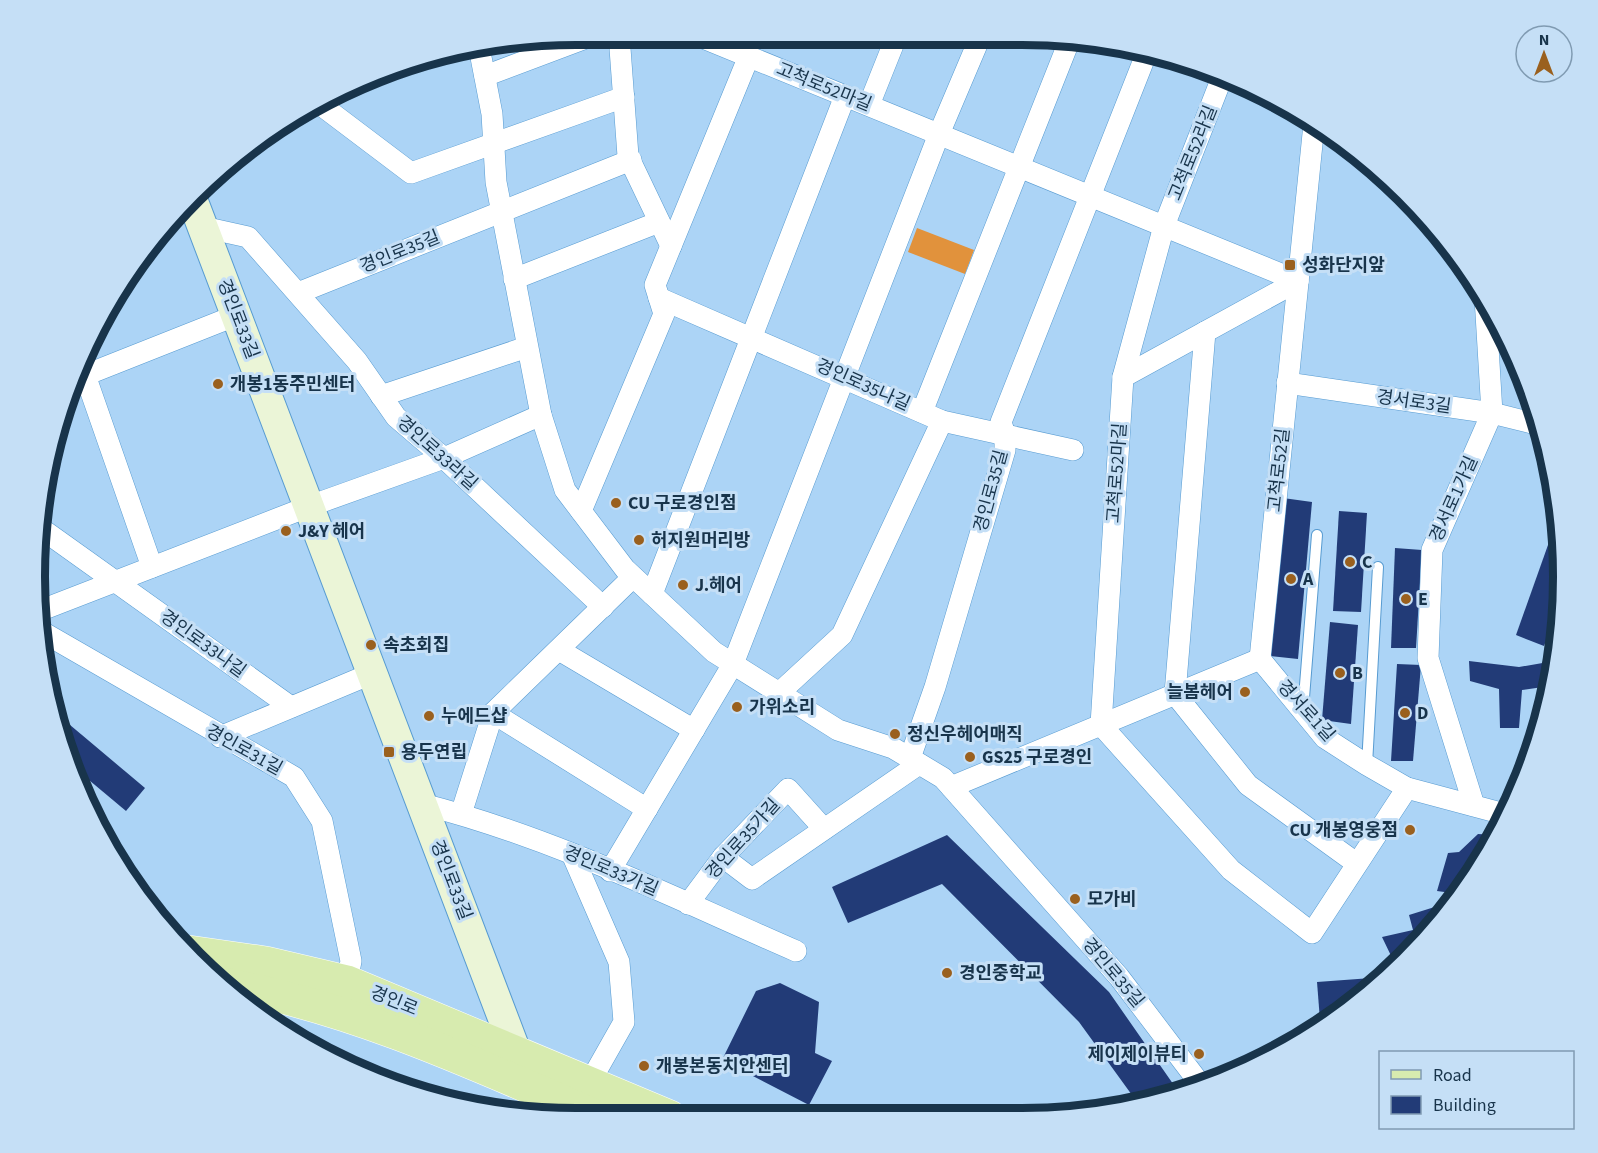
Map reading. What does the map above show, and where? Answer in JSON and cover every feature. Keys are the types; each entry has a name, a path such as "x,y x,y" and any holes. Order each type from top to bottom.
{"main road":[{"name":"경인로","path":"203,954 266,963 347,982 649,1108"},
{"name":"경인로","path":"240,987 261,991 366,1023 577,1108"}],"street":[{"path":"485,76 565,45"},
{"path":"620,45 631,160 671,246"},
{"name":"고척로52마길","path":"723,45 1298,281"},
{"path":"869,105 893,45"},
{"path":"610,871 733,664 939,134 976,45"},
{"path":"922,412 1067,47"},
{"name":"경인로35길","path":"480,54 492,114 496,182 527,347 541,415 566,490 633,577 714,652 838,730 893,748 943,778 1119,977 1196,1079"},
{"path":"581,511 664,314 655,285 750,56"},
{"path":"1090,196 1144,59"},
{"name":"고척로52라길","path":"1164,226 1220,83"},
{"path":"325,108 411,173 494,145 624,96"},
{"path":"652,594 845,96"},
{"name":"고척로52길","path":"1260,659 1313,133"},
{"name":"경인로35길","path":"298,293 631,160"},
{"name":"경인로35길","path":"914,761 1005,450 1005,435 1000,422 1090,196"},
{"name":"경인로33길","path":"195,207 530,1088"},
{"path":"514,279 659,222"},
{"name":"고척로52마길","path":"1101,725 1124,377 1164,226"},
{"name":"경인로33라길","path":"203,227 248,237 357,361 396,417 444,458 603,607"},
{"path":"1124,377 1298,281"},
{"name":"경인로35나길","path":"659,298 752,336 942,421 1073,450"},
{"path":"84,375 237,315"},
{"name":"경서로1가길","path":"1472,805 1428,658 1432,550 1492,413 1486,319"},
{"path":"1204,332 1175,694 1248,785 1356,863"},
{"path":"381,396 527,347"},
{"path":"82,380 152,567"},
{"name":"경서로3길","path":"1287,383 1492,413 1530,422"},
{"path":"46,608 309,506 444,458 541,415"},
{"path":"779,693 842,635 942,421"},
{"name":"경인로33나길","path":"47,533 291,707"},
{"path":"461,814 493,713 633,577"},
{"name":"경인로31길","path":"49,636 220,737 294,777 322,821 351,961 347,982"},
{"path":"559,650 694,730"},
{"path":"951,787 1260,659"},
{"name":"경서로1길","path":"1260,659 1325,738 1407,788 1498,812"},
{"path":"220,737 373,673"},
{"path":"493,713 648,809"},
{"path":"1101,725 1231,870 1312,933 1407,788"},
{"path":"723,857 752,879 824,829 914,761"},
{"name":"경인로35가길","path":"688,904 723,857 788,789 824,829"},
{"name":"경인로33가길","path":"422,804 461,814 572,854 796,951"},
{"path":"572,854 619,962 624,1022 590,1082"}],"lane":[{"path":"1303,711 1317,535"},
{"path":"1367,765 1378,567"}],"shaded area":[{"path":"917,228 974,250 965,274 908,252"}],"building":[{"name":"A","path":"1283,498 1312,502 1298,659 1270,656"},
{"name":"C","path":"1339,511 1367,513 1361,612 1333,611"},
{"path":"1551,536 1553,576 1550,631 1544,646 1516,635"},
{"name":"E","path":"1395,548 1422,550 1416,648 1391,648"},
{"name":"B","path":"1330,622 1358,625 1351,724 1322,720"},
{"path":"1469,661 1519,667 1546,662 1541,687 1522,690 1519,728 1500,728 1499,689 1470,681"},
{"name":"D","path":"1397,664 1421,665 1413,761 1391,761"},
{"path":"65,721 145,788 126,811 83,775"},
{"path":"1478,834 1486,834 1448,893 1437,891 1448,853 1459,852"},
{"path":"947,835 1109,992 1174,1085 1133,1096 1079,1022 942,884 848,923 832,887"},
{"path":"1438,906 1392,957 1382,937 1413,930 1409,915"},
{"path":"1369,978 1320,1016 1317,982"},
{"path":"780,983 819,1002 815,1053 832,1061 809,1105 722,1060 756,991"}],"place":[{"name":"성화단지앞","path":"1290,265"},
{"name":"개봉1동주민센터","path":"218,384"},
{"name":"CU 구로경인점","path":"616,503"},
{"name":"J&Y 헤어","path":"286,531"},
{"name":"허지원머리방","path":"639,540"},
{"name":"C","path":"1350,562"},
{"name":"A","path":"1291,579"},
{"name":"J.헤어","path":"683,585"},
{"name":"E","path":"1406,599"},
{"name":"속초회집","path":"371,645"},
{"name":"B","path":"1340,673"},
{"name":"늘봄헤어","path":"1245,692"},
{"name":"가위소리","path":"737,707"},
{"name":"D","path":"1405,713"},
{"name":"누에드샵","path":"429,716"},
{"name":"정신우헤어매직","path":"895,734"},
{"name":"용두연립","path":"389,752"},
{"name":"GS25 구로경인","path":"970,757"},
{"name":"CU 개봉영웅점","path":"1410,830"},
{"name":"모가비","path":"1075,899"},
{"name":"경인중학교","path":"947,973"},
{"name":"제이제이뷰티","path":"1199,1054"},
{"name":"개봉본동치안센터","path":"644,1066"}]}
